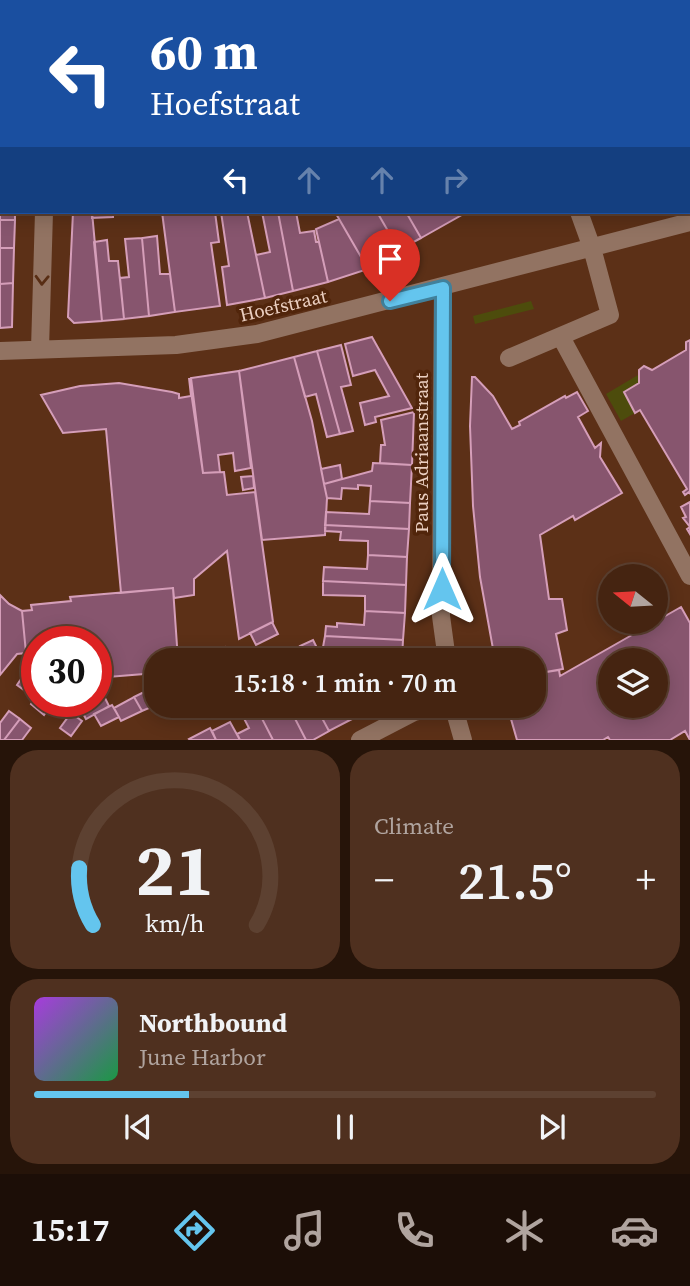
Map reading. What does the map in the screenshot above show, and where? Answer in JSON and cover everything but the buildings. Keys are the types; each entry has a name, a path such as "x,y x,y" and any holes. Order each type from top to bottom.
{"street":[{"path":"40,349 44,214"},
{"path":"509,359 610,315 580,214"},
{"name":"Hoefstraat","path":"0,351 176,345 257,334 690,222"},
{"name":"Paus Adriaanstraat","path":"443,288 441,616 445,648"},
{"path":"561,337 690,576"},
{"path":"360,740 402,718"},
{"path":"457,718 463,740"}],"shaded area":[{"path":"531,301 534,309 475,324 473,316"},
{"path":"638,375 639,383 625,392 635,413 621,421 606,394"}],"route":[{"path":"390,301 443,288 442,589"}]}
